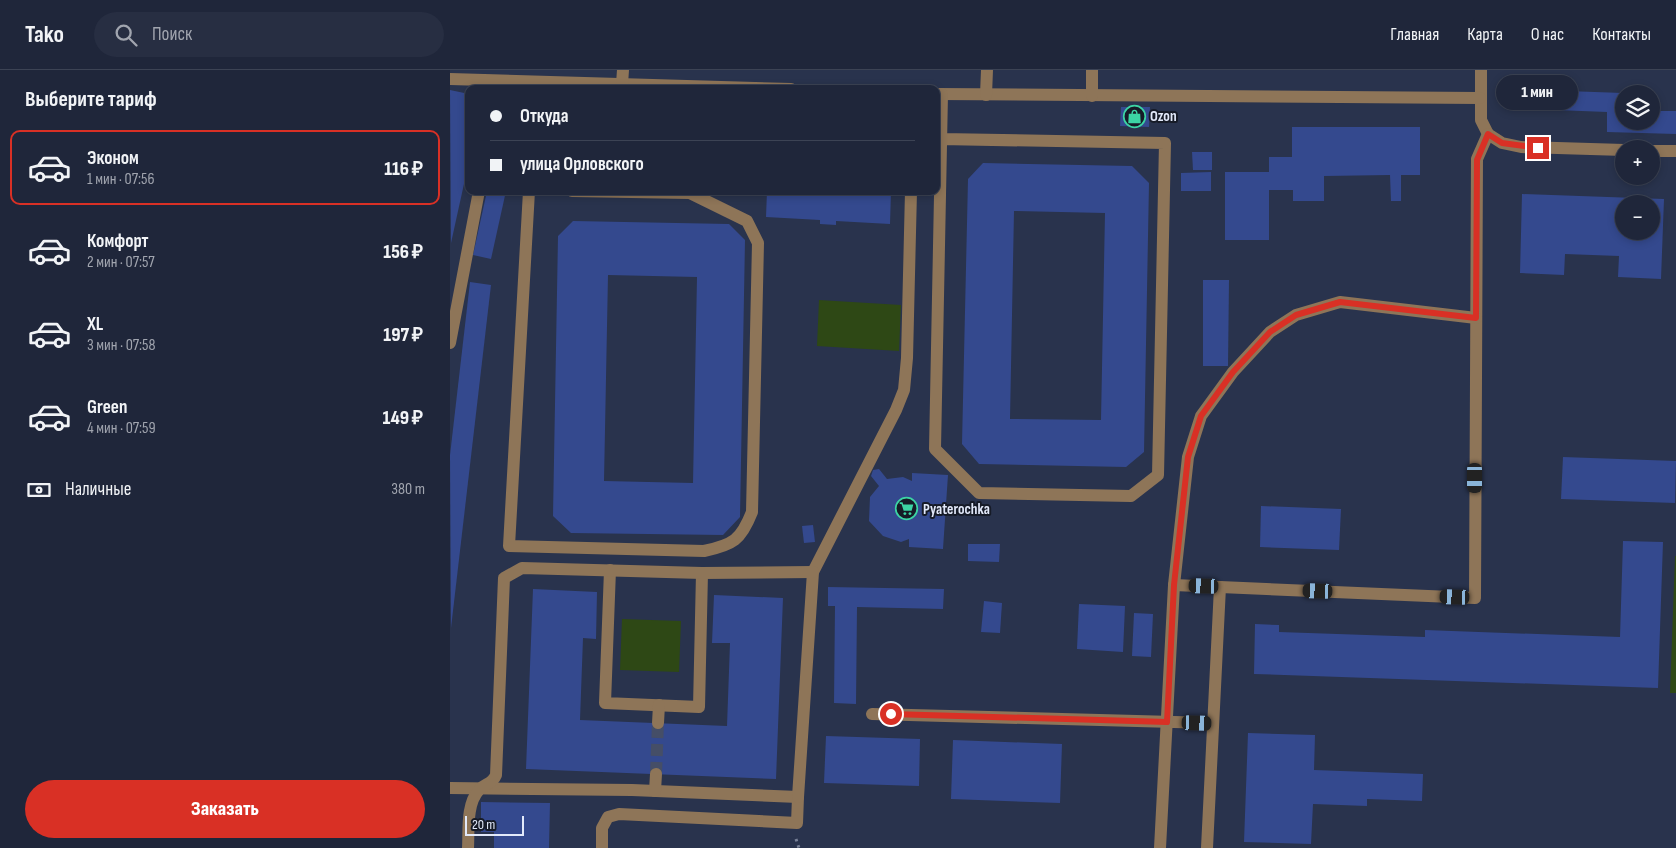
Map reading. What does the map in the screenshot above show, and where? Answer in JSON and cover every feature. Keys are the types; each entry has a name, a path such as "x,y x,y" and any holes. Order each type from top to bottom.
{"street":[{"path":"622,84 623,70"},
{"path":"986,95 987,70"},
{"path":"1092,70 1092,96"},
{"path":"1481,70 1481,120 1488,134 1502,143 1522,147 1615,150"},
{"path":"450,79 467,75 497,85"},
{"path":"588,85 645,85"},
{"path":"940,94 1480,98"},
{"path":"940,116 940,183"},
{"path":"1174,585 1475,598 1477,160 1488,134"},
{"path":"940,195 934,449 979,493 1131,496 1158,475 1165,143 941,139"},
{"path":"1660,151 1676,151"},
{"path":"450,343 477,195"},
{"path":"529,195 509,546 704,551 726,546 744,532 752,512 758,243 747,220 696,195"},
{"path":"602,848 602,828 608,817 619,814 797,823 813,572 896,410 904,390 907,358 911,195"},
{"path":"1160,848 1174,585 1188,457 1201,416 1233,372 1270,332 1296,315 1340,302 1476,318"},
{"path":"468,848 472,804 479,789 494,781 497,769 504,578 522,568 702,572 813,572"},
{"path":"610,570 605,703 699,707 702,572"},
{"path":"1207,848 1220,587"},
{"path":"658,723 659,705"},
{"path":"872,714 1212,724"},
{"path":"656,774 656,791"},
{"path":"450,788 656,791 798,797"}],"green space":[{"path":"819,300 901,305 899,351 817,346"},
{"path":"1675,556 1676,693 1670,693"},
{"path":"622,619 681,621 679,672 620,670"}],"building":[{"path":"1509,89 1615,93 1615,130 1660,130 1660,111 1676,111 1676,134 1607,132 1607,112 1508,108"},
{"path":"450,90 465,93 465,179 451,243"},
{"path":"1121,107 1150,107 1149,127 1120,126"},
{"path":"1292,127 1420,127 1420,175 1401,175 1401,201 1391,201 1390,175 1324,176 1324,201 1293,201 1293,190 1269,190 1269,240 1225,240 1225,172 1269,172 1269,157 1292,157"},
{"path":"1192,152 1212,152 1212,170 1193,170"},
{"path":"983,163 1132,166 1149,183 1144,452 1126,467 979,464 962,444 968,179","holes":["1014,211 1105,213 1101,420 1010,419"]},
{"path":"1211,172 1211,191 1181,191 1181,173"},
{"path":"1522,194 1615,197 1615,240 1660,240 1660,199 1664,199 1661,279 1618,277 1619,256 1565,254 1564,275 1520,273"},
{"path":"486,195 505,195 491,259 473,255"},
{"path":"767,195 891,195 890,224 836,221 836,225 820,224 820,220 766,217"},
{"path":"573,221 729,224 745,240 740,517 723,535 571,533 553,516 558,236","holes":["608,275 697,277 693,483 604,481"]},
{"path":"1203,280 1229,280 1228,366 1203,366"},
{"path":"470,282 491,285 451,628 450,455"},
{"path":"1563,457 1676,461 1675,503 1561,499"},
{"name":"Pyaterochka","path":"879,469 887,479 903,477 912,481 912,473 948,475 943,549 909,547 909,539 901,542 883,536 869,521 870,497 879,486 871,476 873,470"},
{"path":"1261,506 1341,509 1339,550 1260,547"},
{"path":"813,525 815,542 804,543 802,526"},
{"path":"1623,541 1663,542 1658,688 1254,674 1255,624 1279,625 1279,632 1425,637 1425,630 1620,637"},
{"path":"968,544 1000,544 999,562 968,561"},
{"path":"828,587 944,589 943,609 857,607 856,704 834,703 835,606 828,606"},
{"path":"533,589 597,592 596,639 583,638 580,720 727,726 730,643 712,643 714,595 783,598 776,779 526,769"},
{"path":"984,601 1002,603 1000,633 981,632"},
{"path":"1079,604 1125,606 1123,652 1077,649"},
{"path":"1134,613 1153,614 1151,657 1132,656"},
{"path":"1248,733 1315,735 1314,770 1423,774 1422,801 1367,799 1367,806 1313,804 1311,844 1244,842"},
{"path":"826,736 920,739 919,786 824,783"},
{"path":"953,740 1062,744 1060,803 951,799"},
{"path":"481,802 550,803 549,848 494,848 494,832 481,832"}],"tunnel":[{"path":"656,774 658,723"}],"place":[{"name":"Ozon","path":"1134,116"},
{"name":"Pyaterochka","path":"907,509"}],"route":[{"path":"891,714 1167,722 1174,585 1188,457 1201,416 1233,372 1270,332 1296,315 1340,302 1476,318 1477,160 1488,134 1502,143 1538,148"}]}
